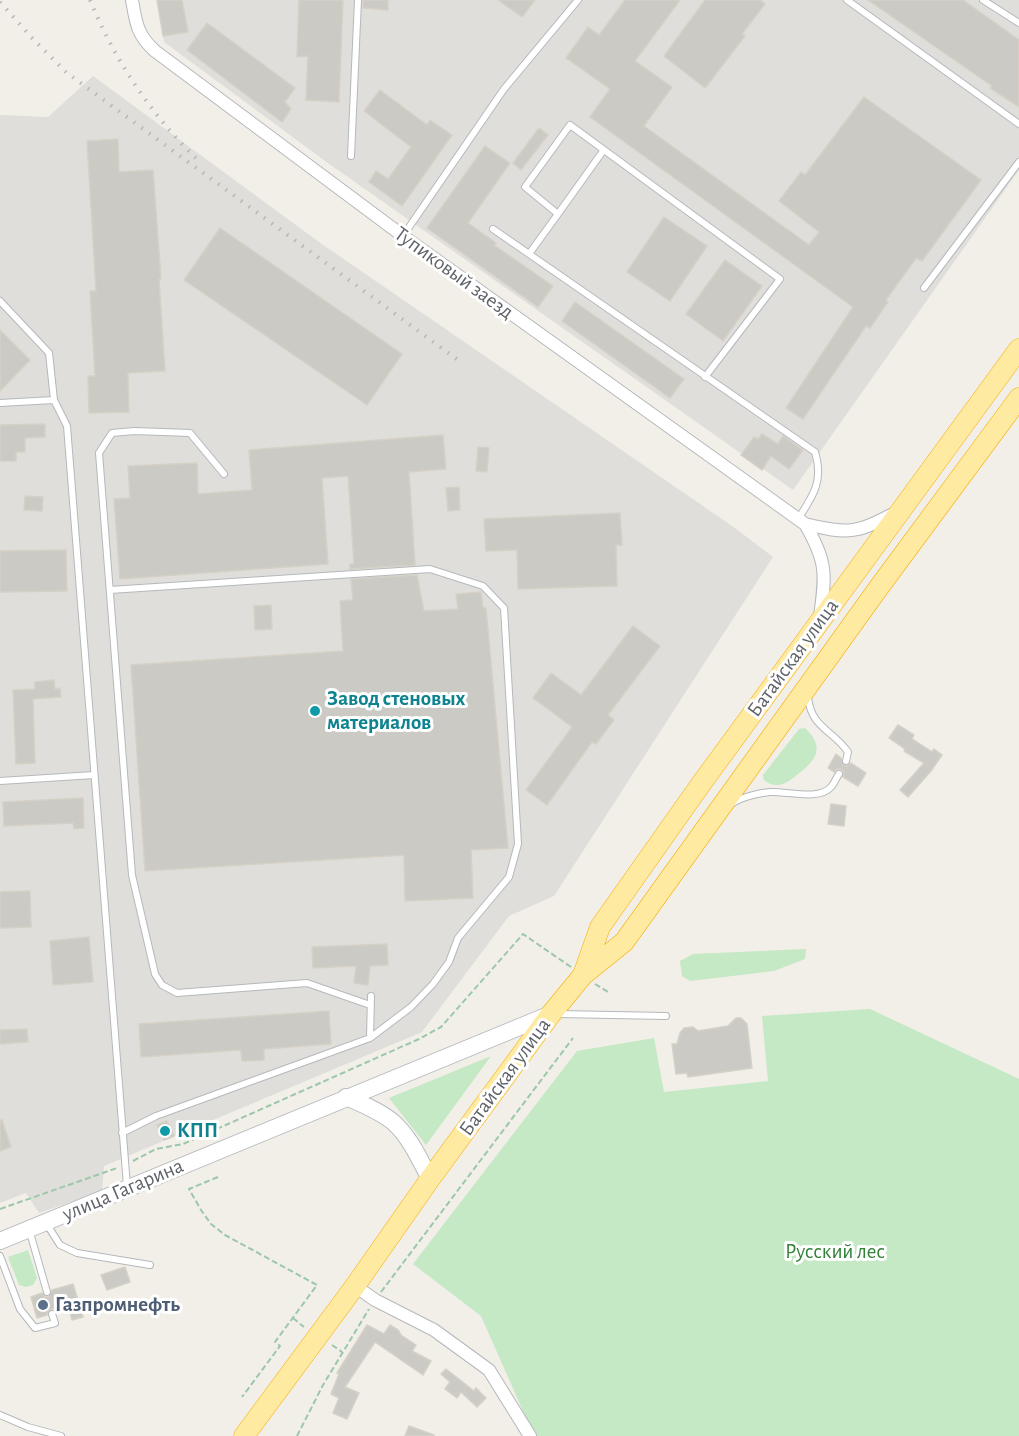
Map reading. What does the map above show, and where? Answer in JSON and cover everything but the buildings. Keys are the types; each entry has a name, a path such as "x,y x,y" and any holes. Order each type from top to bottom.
{"highway":[{"name":"Батайская улица","path":"583,975 600,927 1019,349"},
{"name":"Батайская улица","path":"355,1287 430,1179 551,1014 583,975 624,942 711,819 1019,398"},
{"path":"244,1436 355,1287"}],"main road":[{"name":"улица Гагарина","path":"0,1241 551,1014"},
{"path":"346,1097 363,1104 394,1123 411,1145 430,1179"}],"street":[{"name":"Тупиковый заезд","path":"132,0 136,27 144,41 155,51 403,236 801,521"},
{"path":"801,521 842,531 856,531 900,511"},
{"path":"801,521 818,546 823,561 825,578 819,622"},
{"path":"355,1287 375,1300 434,1330 489,1370 530,1436"}],"lane":[{"path":"351,156 358,0"},
{"path":"403,236 504,89 578,0"},
{"path":"848,0 1019,124"},
{"path":"983,0 1019,23"},
{"path":"558,214 525,188 570,125 780,279 705,377"},
{"path":"529,254 603,151"},
{"path":"924,288 1019,162"},
{"path":"493,229 815,452 819,466 818,481 801,521"},
{"path":"0,301 49,353 54,399 67,426 127,1189"},
{"path":"0,403 54,399"},
{"path":"224,474 190,433 134,431 112,433 99,453 132,875 155,974 162,986 177,993 307,983 370,1005"},
{"path":"110,590 430,569 483,586 504,608 518,844 509,877 458,938 449,962 433,984 411,1007 370,1038 156,1116 122,1132"},
{"path":"807,687 809,709 817,723 843,745 848,752 846,760"},
{"path":"711,819 738,800 770,792 806,794 830,789 838,774"},
{"path":"0,781 94,775"},
{"path":"370,1038 371,996"},
{"path":"551,1014 666,1016"},
{"path":"46,1222 60,1245 77,1253 150,1265"},
{"path":"29,1229 47,1292"},
{"path":"0,1256 20,1309 35,1328 55,1323 52,1314"},
{"path":"0,1415 28,1427 61,1436"}],"path":[{"path":"0,1209 125,1166 156,1149 183,1144 419,1039 441,1027 523,934 608,992"},
{"path":"297,1436 323,1385 375,1300 573,1038"},
{"path":"218,1177 189,1189 212,1224 225,1235 317,1285 275,1342 280,1346 242,1397"}],"shaded area":[{"path":"157,0 1019,0 1019,170 793,490 325,161 164,42"},
{"path":"93,76 319,242 735,528 773,557 554,896 509,916 422,1032 104,1166 102,1191 39,1213 26,1193 0,1203 0,115 48,117"}],"green space":[{"path":"805,728 817,747 810,764 783,784 773,785 764,780 763,775 799,729"},
{"path":"806,949 805,959 774,971 690,981 682,976 680,961 693,954"},
{"name":"Русский лес","path":"870,1009 1019,1079 1019,1436 534,1436 481,1316 413,1264 577,1051 654,1038 664,1092 768,1081 762,1016"},
{"path":"491,1056 426,1145 389,1098"},
{"path":"28,1250 37,1278 33,1285 26,1287 19,1285 8,1257"}],"railway":[{"path":"90,0 111,45 137,88 183,146 201,163"},
{"path":"0,2 67,73 462,363"}],"place":[{"name":"Завод стеновых материалов","path":"315,711"},
{"name":"КПП","path":"165,1131"},
{"name":"Газпромнефть","path":"43,1305"}]}
